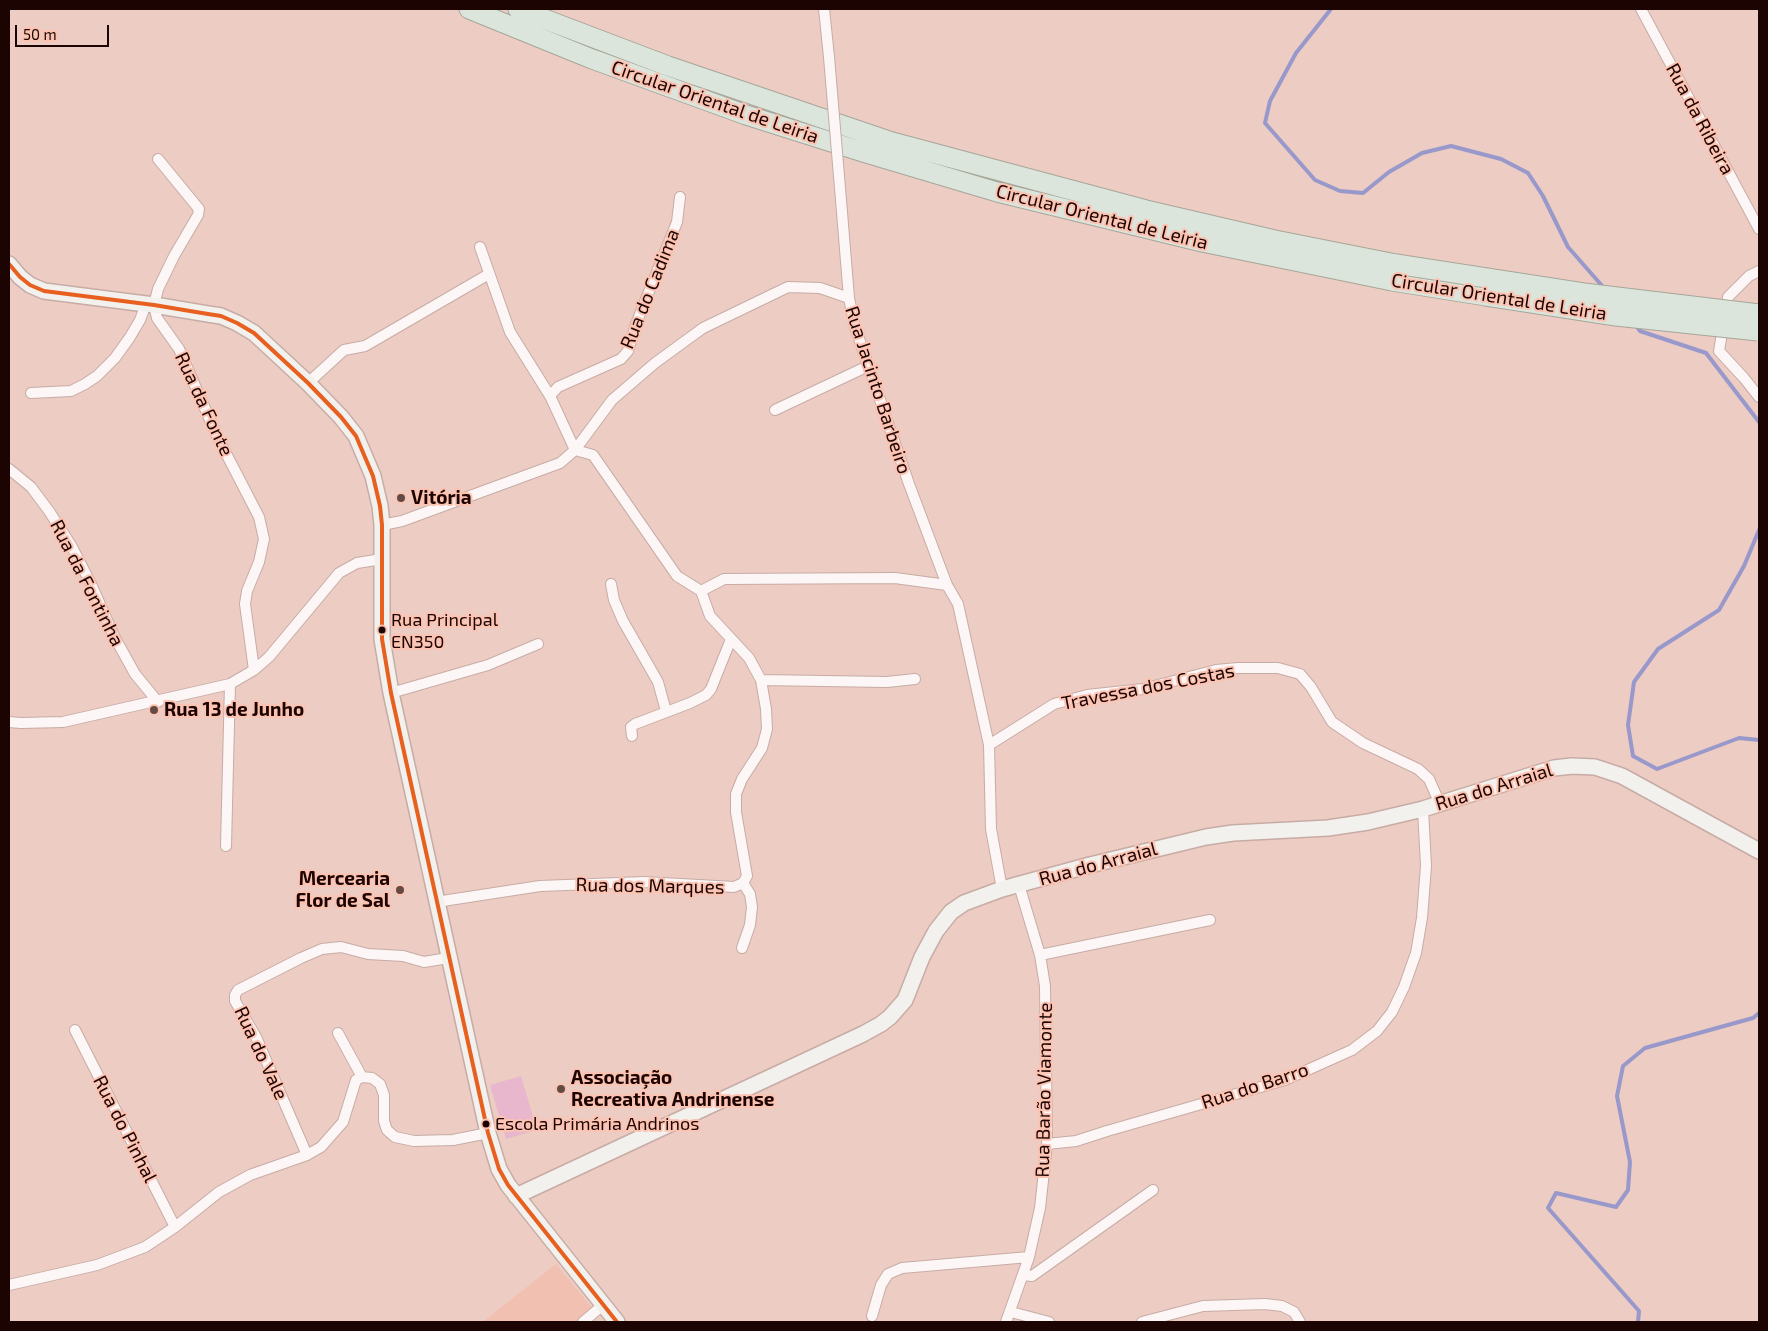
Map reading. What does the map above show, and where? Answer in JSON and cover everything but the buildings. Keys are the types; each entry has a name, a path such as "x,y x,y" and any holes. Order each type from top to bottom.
{"highway":[{"name":"Circular Oriental de Leiria","path":"469,9 592,59 746,115 866,154 996,192 1202,242 1394,272 1584,293 1759,323"},
{"name":"Circular Oriental de Leiria","path":"518,9 676,69 892,142 1146,210 1275,240 1394,272"}],"street":[{"path":"824,9 849,298"},
{"name":"Rua da Ribeira","path":"1641,9 1759,229"},
{"path":"31,393 71,390 86,384 97,376 115,358 150,304 199,210 158,159"},
{"name":"Rua do Cadima","path":"550,396 558,387 621,359 628,351 636,324 677,222 680,197"},
{"path":"480,247 510,332 550,396 575,450 593,455 677,576 701,591 724,579 895,578 947,585"},
{"path":"9,264 25,281 44,291 150,304 221,316 238,323 254,333 308,382 342,417 356,436 378,491 382,525 382,638 391,694 488,1133 499,1169 516,1196 617,1322"},
{"path":"1759,271 1749,276 1728,297 1719,351 1744,378 1759,398"},
{"path":"308,382 344,350 365,346 489,274"},
{"name":"Rua Jacinto Barbeiro","path":"382,525 402,521 560,463 575,450 612,400 655,363 703,328 788,287 820,288 849,298 855,327 909,484 947,585 958,604 989,745 991,829 1002,889"},
{"name":"Rua da Fonte","path":"150,304 157,318 179,348 217,436 259,517 264,539 259,562 247,591 245,604 254,670"},
{"path":"775,410 868,366"},
{"name":"Rua da Fontinha","path":"9,469 31,487 49,511 72,547 114,636 135,674 158,702"},
{"path":"9,722 63,722 158,702 230,684 254,670 269,657 339,573 356,563 382,559"},
{"path":"611,584 614,600 623,621 653,670 666,711"},
{"name":"Rua dos Marques","path":"436,902 540,886 645,882 734,887 743,883 748,876 736,812 736,794 742,778 762,748 767,729 766,709 761,680 749,658 710,616 701,591"},
{"path":"632,736 632,727 635,724 706,695 711,689 731,639"},
{"path":"391,694 488,665 538,644"},
{"name":"Travessa dos Costas","path":"989,745 1054,704 1087,694 1143,689 1216,670 1278,668 1300,674 1311,687 1332,722 1363,743 1418,769 1429,779 1440,804"},
{"path":"761,680 887,682 915,679"},
{"path":"226,846 230,684"},
{"name":"Rua do Arraial","path":"516,1196 881,1024 905,1000 922,957 946,918 964,903 1002,889 1090,865 1206,837 1233,833 1344,826 1423,810 1554,768 1572,766 1609,770 1628,778 1759,851"},
{"name":"Rua do Barro","path":"1047,1144 1076,1141 1286,1080 1352,1050 1377,1031 1392,1012 1404,987 1416,953 1422,918 1426,866 1423,810"},
{"path":"742,948 750,925 752,907 750,894 743,883"},
{"name":"Rua Barão Viamonte","path":"1006,1322 1029,1257 1040,1208 1047,1144 1045,986 1040,955 1019,885"},
{"path":"1040,955 1210,920"},
{"name":"Rua do Vale","path":"307,1155 256,1037 235,1001 235,995 238,990 301,958 322,950 341,946 368,954 403,956 424,962 448,958"},
{"name":"Rua do Pinhal","path":"75,1030 175,1227"},
{"path":"338,1033 362,1077"},
{"path":"9,1285 97,1265 145,1247 175,1227 218,1192 250,1175 307,1155 321,1147 343,1122 356,1080 362,1077 372,1078 380,1084 384,1095 386,1130 395,1137 414,1141 453,1140 488,1133"},
{"path":"1023,1275 1032,1276 1153,1190"},
{"path":"872,1316 881,1285 888,1274 902,1268 1029,1257"},
{"path":"1142,1322 1203,1306 1264,1304 1282,1306 1294,1312 1300,1322"},
{"path":"582,1322 603,1305"},
{"path":"1011,1312 1049,1322"}],"shaded area":[{"path":"521,1076 537,1130 506,1139 490,1085"},
{"path":"556,1264 594,1310 579,1322 484,1321"}],"waterway":[{"path":"1331,9 1296,53 1270,101 1265,123 1315,180 1340,191 1363,193 1389,172 1422,153 1451,146 1501,159 1528,173 1543,196 1568,247 1604,288"},
{"path":"1635,324 1640,331 1706,353 1759,422"},
{"path":"1759,530 1744,566 1719,610 1658,649 1634,682 1628,725 1633,756 1657,769 1739,738 1759,740"},
{"path":"1638,1322 1639,1311 1548,1208 1556,1193 1616,1207 1628,1190 1630,1162 1617,1096 1623,1066 1645,1048 1753,1018 1759,1013"}],"transit line":[{"path":"9,264 30,285 44,291 154,305 221,316 237,323 254,333 308,383 341,417 356,436 373,476 380,506 382,525 382,639 391,693 488,1133 499,1169 508,1185 617,1322"}],"place":[{"name":"Vitória","path":"401,498"},
{"name":"Rua Principal EN350","path":"382,630"},
{"name":"Rua 13 de Junho","path":"154,710"},
{"name":"Mercearia Flor de Sal","path":"400,890"},
{"name":"Associação Recreativa Andrinense","path":"561,1089"},
{"name":"Escola Primária Andrinos","path":"486,1124"}]}
